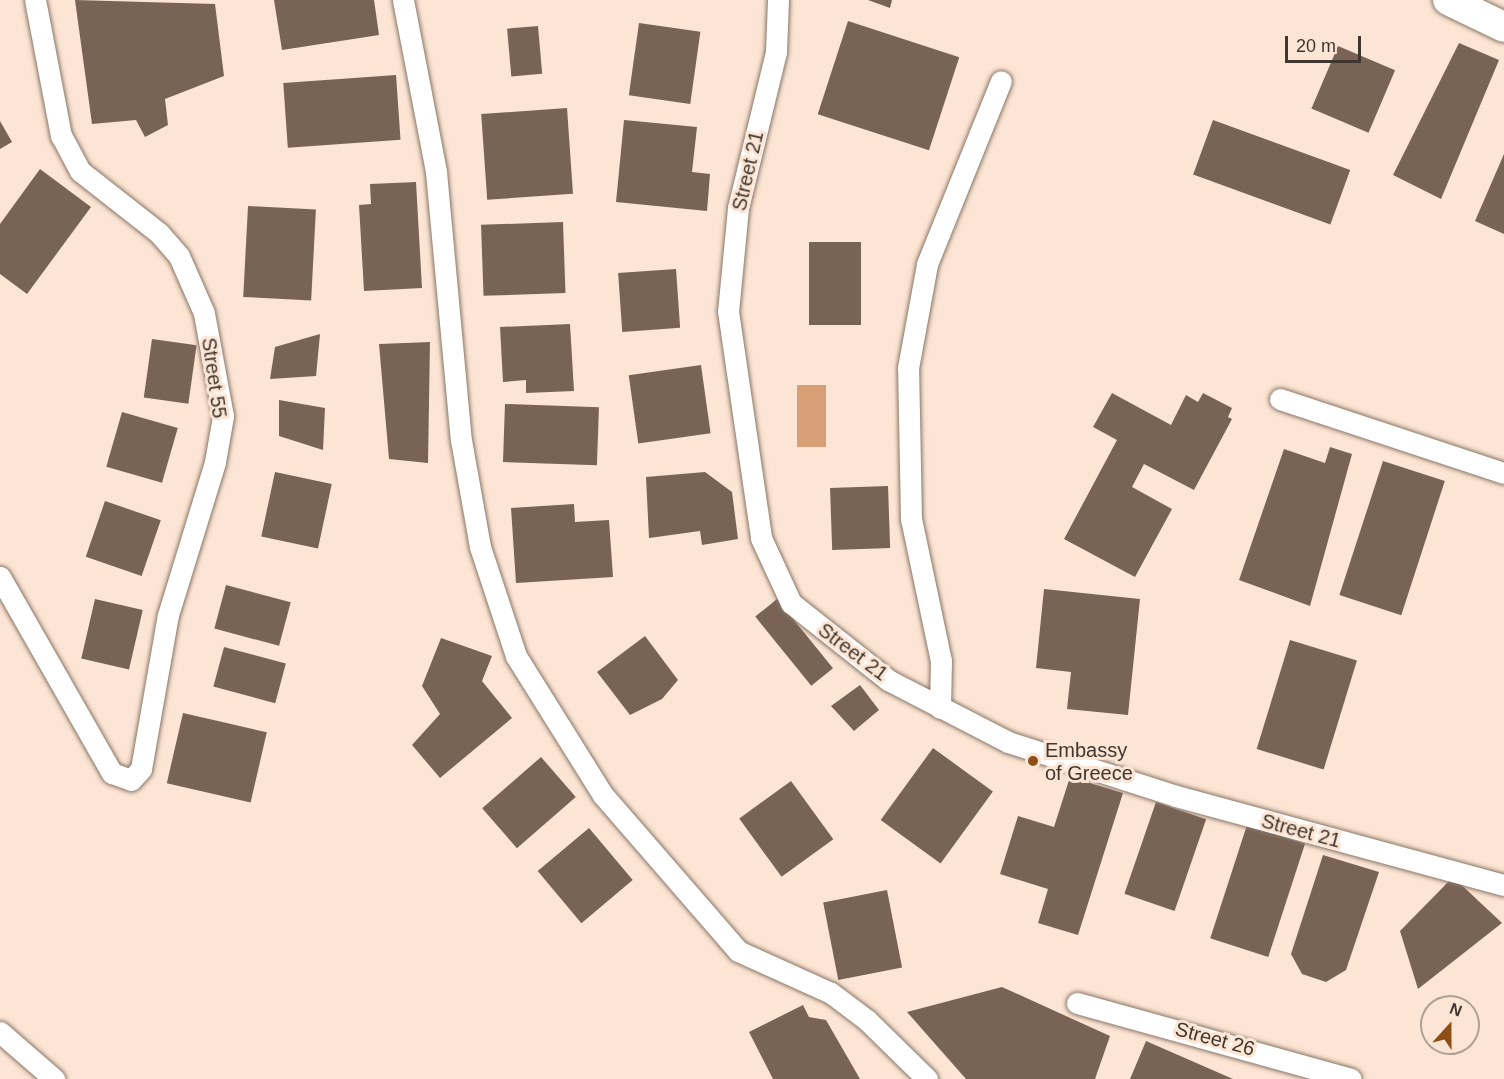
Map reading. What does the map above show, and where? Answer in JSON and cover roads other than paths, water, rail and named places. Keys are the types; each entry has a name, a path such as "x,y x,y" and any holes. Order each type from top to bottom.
{"street":[{"name":"Street 55","path":"0,578 112,773 132,780 141,770 168,615 215,462 223,416 204,313 179,256 159,233 80,171 61,136 35,0"},
{"path":"402,0 436,172 461,440 480,547 516,656 603,795 738,951 831,993 868,1021 927,1079"},
{"name":"Street 21","path":"778,0 776,52 738,208 728,311 761,538 791,603 888,680 1008,742 1176,796 1504,885"},
{"path":"1448,0 1504,27"},
{"path":"940,708 942,661 911,519 908,368 927,264 1000,81"},
{"path":"1280,399 1504,473"},
{"name":"Street 26","path":"1077,1003 1351,1079"},
{"path":"0,1032 54,1079"}],"place":[{"name":"Embassy of Greece","path":"1033,761"}]}
